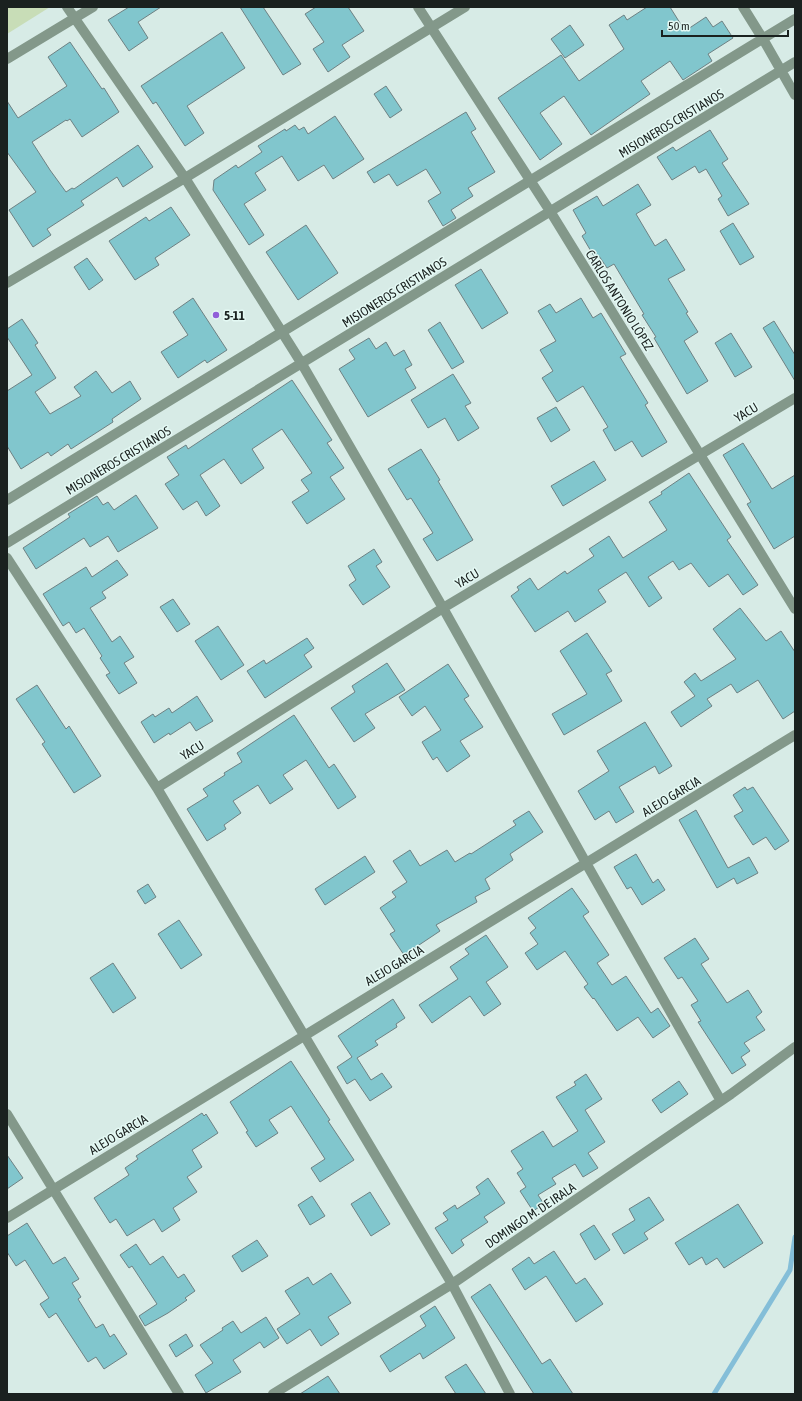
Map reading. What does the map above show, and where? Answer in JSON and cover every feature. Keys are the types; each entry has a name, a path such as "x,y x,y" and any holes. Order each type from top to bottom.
{"street":[{"path":"67,7 185,178 302,364 443,608 721,1101"},
{"path":"7,59 93,7"},
{"name":"CARLOS ANTONIO LÓPEZ","path":"418,7 550,211 795,609"},
{"path":"7,283 185,178 466,7"},
{"path":"743,7 795,95"},
{"name":"MISIONEROS CRISTIANOS","path":"7,500 795,19"},
{"name":"MISIONEROS CRISTIANOS","path":"7,543 795,62"},
{"name":"YACU","path":"157,788 443,608 795,398"},
{"path":"7,558 157,788 452,1284 510,1394"},
{"name":"ALEJO GARCIA","path":"7,1218 795,735"},
{"name":"DOMINGO M. DE IRALA","path":"273,1394 452,1284 721,1101 795,1047"},
{"path":"7,1114 179,1394"}],"green space":[{"path":"7,7 50,7 7,34"}],"building":[{"path":"129,7 161,7 138,22 148,38 129,51 108,20"},
{"path":"240,7 263,7 301,64 283,75"},
{"path":"316,7 348,7 364,31 342,45 350,57 328,72 313,49 324,42 305,14"},
{"path":"647,7 670,7 685,31 706,17 713,27 722,21 733,38 708,54 712,61 683,80 670,61 641,81 650,94 591,135 564,96 540,113 562,144 540,160 498,98 561,55 579,81 624,49 609,25 624,15 627,20"},
{"path":"570,25 584,45 565,58 551,39"},
{"path":"222,32 245,68 187,106 204,133 185,146 156,102 153,104 141,86"},
{"path":"70,42 102,89 104,88 119,112 82,137 70,119 67,121 66,120 32,142 50,170 66,192 72,188 74,189 138,145 153,167 123,187 117,177 81,201 84,205 47,229 51,235 33,247 9,210 36,192 7,152 7,101 18,118 67,86 48,57"},
{"path":"386,86 402,110 390,118 374,94"},
{"path":"466,112 476,129 471,132 495,172 468,188 473,196 451,210 456,218 443,226 428,201 441,193 426,169 397,186 389,174 374,183 367,172"},
{"path":"335,116 364,159 333,179 324,165 298,181 282,156 255,173 266,190 244,204 264,235 249,245 213,190 214,180 236,165 238,168 262,152 258,146 285,129 286,131 295,125 299,130 304,127 308,134"},
{"path":"710,130 728,159 722,163 749,204 728,216 718,199 722,196 706,169 699,173 695,166 672,180 657,157 673,147 676,151"},
{"path":"638,184 651,205 636,214 655,246 666,239 685,270 668,279 698,332 684,341 708,381 687,394 654,338 656,337 642,315 644,314 614,264 607,268 599,256 595,258 582,236 586,233 573,210 597,196 603,206"},
{"path":"171,207 190,235 155,258 159,265 135,280 109,241 146,217 149,221"},
{"path":"733,223 754,257 740,265 720,231"},
{"path":"306,225 338,273 298,300 266,252"},
{"path":"87,258 103,280 89,290 74,267"},
{"path":"481,269 508,313 482,329 455,285"},
{"path":"193,298 227,350 207,363 205,360 178,378 161,352 188,335 173,312"},
{"path":"581,298 593,318 601,313 626,354 620,357 648,403 645,405 667,442 642,457 632,441 615,451 603,430 608,427 583,386 557,402 542,378 553,371 540,350 556,341 538,311 550,304 556,313"},
{"path":"22,319 38,343 35,345 56,378 35,392 50,414 81,396 74,387 96,371 112,393 130,381 141,399 112,419 113,422 71,449 68,444 51,456 48,452 21,469 7,446 7,391 32,375 7,337 7,329"},
{"path":"774,321 795,355 795,381 763,328"},
{"path":"440,322 464,362 452,369 428,330"},
{"path":"731,333 752,367 735,377 715,343"},
{"path":"369,338 376,349 386,342 394,356 404,350 412,365 405,369 416,388 368,417 339,369 355,359 349,350"},
{"path":"453,374 471,403 465,406 479,428 458,441 445,418 428,428 411,400"},
{"path":"292,380 332,440 327,443 344,468 330,477 345,499 307,524 292,502 309,491 301,480 312,473 282,429 252,449 264,468 241,484 224,459 200,475 220,506 206,516 197,501 183,510 165,484 179,475 167,457 186,445 188,449"},
{"path":"556,407 570,430 551,442 537,418"},
{"path":"743,443 772,489 795,475 795,536 774,549 747,504 751,502 723,455"},
{"path":"421,449 473,540 437,561 423,539 433,533 411,498 407,500 388,469"},
{"path":"594,461 606,480 563,506 551,486"},
{"path":"689,473 731,537 727,540 758,585 743,595 728,574 709,587 691,563 679,570 673,561 648,577 662,598 649,607 626,572 598,590 606,602 575,622 568,611 535,632 511,596 519,590 517,587 530,578 538,590 565,571 567,574 594,556 589,549 609,536 623,558 667,530 649,502"},
{"path":"136,495 158,528 118,552 108,536 90,547 84,538 36,569 23,548 70,517 68,514 97,496 103,505 108,502 114,510"},
{"path":"374,549 382,562 376,566 390,587 363,605 349,585 356,580 348,566"},
{"path":"117,560 128,575 102,592 106,598 90,608 112,642 120,636 134,657 124,663 137,683 119,694 106,675 110,673 100,658 102,656 84,628 76,633 69,622 63,626 43,594 86,567 92,577"},
{"path":"173,599 190,624 177,632 160,607"},
{"path":"740,608 766,641 781,631 795,652 795,711 783,719 758,680 737,693 731,684 707,699 712,706 681,727 671,712 695,696 684,682 695,673 701,681 736,659 713,629"},
{"path":"218,626 244,665 221,680 195,641"},
{"path":"587,633 612,671 606,674 622,701 564,735 552,714 587,694 560,651"},
{"path":"307,638 314,648 304,655 312,667 265,698 247,671 264,660 266,664"},
{"path":"387,663 405,690 365,714 375,728 354,742 331,708 355,692 352,686"},
{"path":"448,664 469,696 464,699 483,727 460,741 470,756 447,772 437,757 433,760 422,742 441,730 425,706 412,716 399,697"},
{"path":"37,685 66,729 69,726 101,776 74,793 42,744 45,742 16,699"},
{"path":"197,696 213,721 196,731 190,722 154,743 141,722 153,714 155,717 169,708 172,713"},
{"path":"294,715 329,768 334,764 356,797 338,809 306,760 283,775 293,789 270,804 258,785 233,801 241,813 224,825 226,829 207,841 187,809 208,796 203,789 225,775 224,773 242,762 237,753"},
{"path":"645,722 672,766 659,774 655,766 619,787 634,812 616,823 609,811 595,820 578,791 609,771 597,751"},
{"path":"745,787 747,790 753,787 789,841 775,850 766,837 753,845 734,816 743,811 733,795"},
{"path":"696,810 728,868 749,857 758,873 737,884 734,878 717,888 679,820"},
{"path":"529,811 543,832 510,854 513,860 485,879 490,889 475,897 477,902 436,925 440,931 404,955 390,934 395,931 380,908 396,897 392,892 407,882 393,861 410,850 420,866 447,850 455,862 470,853 471,854 516,825 513,821"},
{"path":"636,854 653,883 658,879 665,890 642,905 631,887 627,889 614,867"},
{"path":"365,856 375,872 325,905 315,889"},
{"path":"148,884 156,897 145,904 137,891"},
{"path":"572,888 589,912 583,916 609,955 597,963 612,985 626,976 651,1013 658,1008 670,1026 653,1038 638,1017 617,1031 594,998 593,999 584,987 588,984 565,951 537,970 525,953 538,944 530,933 536,928 528,918"},
{"path":"179,920 202,955 181,969 158,934"},
{"path":"486,935 508,967 486,982 501,1004 484,1016 470,996 432,1023 419,1005 458,979 450,967 469,954 465,949"},
{"path":"695,938 709,959 701,964 727,1003 748,990 762,1012 756,1017 765,1030 744,1043 750,1051 741,1057 746,1065 732,1074 698,1022 701,1021 691,1005 698,1001 682,977 678,979 664,958"},
{"path":"113,963 136,998 113,1013 90,978"},
{"path":"393,999 405,1018 396,1024 397,1027 375,1041 378,1045 357,1058 371,1080 382,1073 392,1087 370,1101 355,1079 347,1084 337,1067 352,1057 338,1036"},
{"path":"291,1061 330,1120 328,1121 354,1160 320,1182 311,1168 325,1159 291,1106 269,1120 278,1133 256,1147 230,1102"},
{"path":"586,1074 602,1099 585,1110 605,1142 588,1153 598,1168 583,1177 575,1164 552,1178 556,1184 538,1195 544,1204 533,1211 520,1191 526,1187 517,1173 523,1169 511,1151 543,1131 553,1147 578,1131 556,1097 576,1085 574,1082"},
{"path":"679,1081 688,1094 661,1113 652,1100"},
{"path":"202,1113 204,1116 206,1114 218,1133 192,1150 202,1167 187,1177 197,1192 173,1208 180,1220 162,1232 154,1219 127,1236 116,1219 110,1223 94,1198 129,1175 125,1168 138,1159 136,1156"},
{"path":"7,1155 23,1178 7,1189"},
{"path":"488,1178 505,1203 484,1217 488,1222 461,1240 464,1245 452,1254 435,1228 448,1220 443,1213 455,1205 457,1209 480,1194 476,1187"},
{"path":"370,1192 390,1224 371,1236 351,1204"},
{"path":"312,1196 325,1216 310,1225 298,1205"},
{"path":"649,1197 664,1220 644,1233 648,1239 624,1254 612,1234 635,1220 629,1209"},
{"path":"738,1204 763,1243 724,1268 717,1258 706,1265 702,1257 689,1265 675,1243"},
{"path":"27,1223 53,1264 65,1257 79,1279 72,1283 81,1297 78,1299 96,1328 103,1324 110,1337 114,1334 127,1354 104,1369 96,1357 88,1362 56,1313 49,1318 40,1304 49,1298 25,1260 16,1266 7,1252 7,1236"},
{"path":"594,1225 610,1250 595,1260 580,1234"},
{"path":"257,1240 268,1256 242,1272 232,1256"},
{"path":"136,1244 150,1265 163,1256 178,1278 184,1274 195,1291 185,1298 187,1300 145,1326 139,1316 157,1304 132,1266 129,1268 120,1255"},
{"path":"554,1251 576,1284 585,1278 603,1304 576,1322 546,1276 525,1290 512,1269 529,1257 534,1264"},
{"path":"331,1273 351,1303 328,1317 339,1334 321,1346 310,1329 287,1344 277,1329 300,1314 285,1291 308,1277 313,1285"},
{"path":"490,1284 542,1364 550,1359 573,1394 534,1394 471,1297"},
{"path":"435,1306 455,1338 423,1359 420,1353 390,1372 380,1356 426,1326 420,1316"},
{"path":"266,1317 279,1338 264,1348 260,1342 233,1360 241,1372 206,1393 195,1375 213,1363 200,1345 223,1330 222,1328 233,1321 241,1333"},
{"path":"186,1334 193,1346 176,1357 169,1345"},
{"path":"466,1364 486,1394 456,1394 445,1377"},
{"path":"328,1376 340,1394 300,1394"}],"waterway":[{"path":"714,1394 790,1270 795,1237"}],"place":[{"name":"5-11","path":"216,315"}]}
